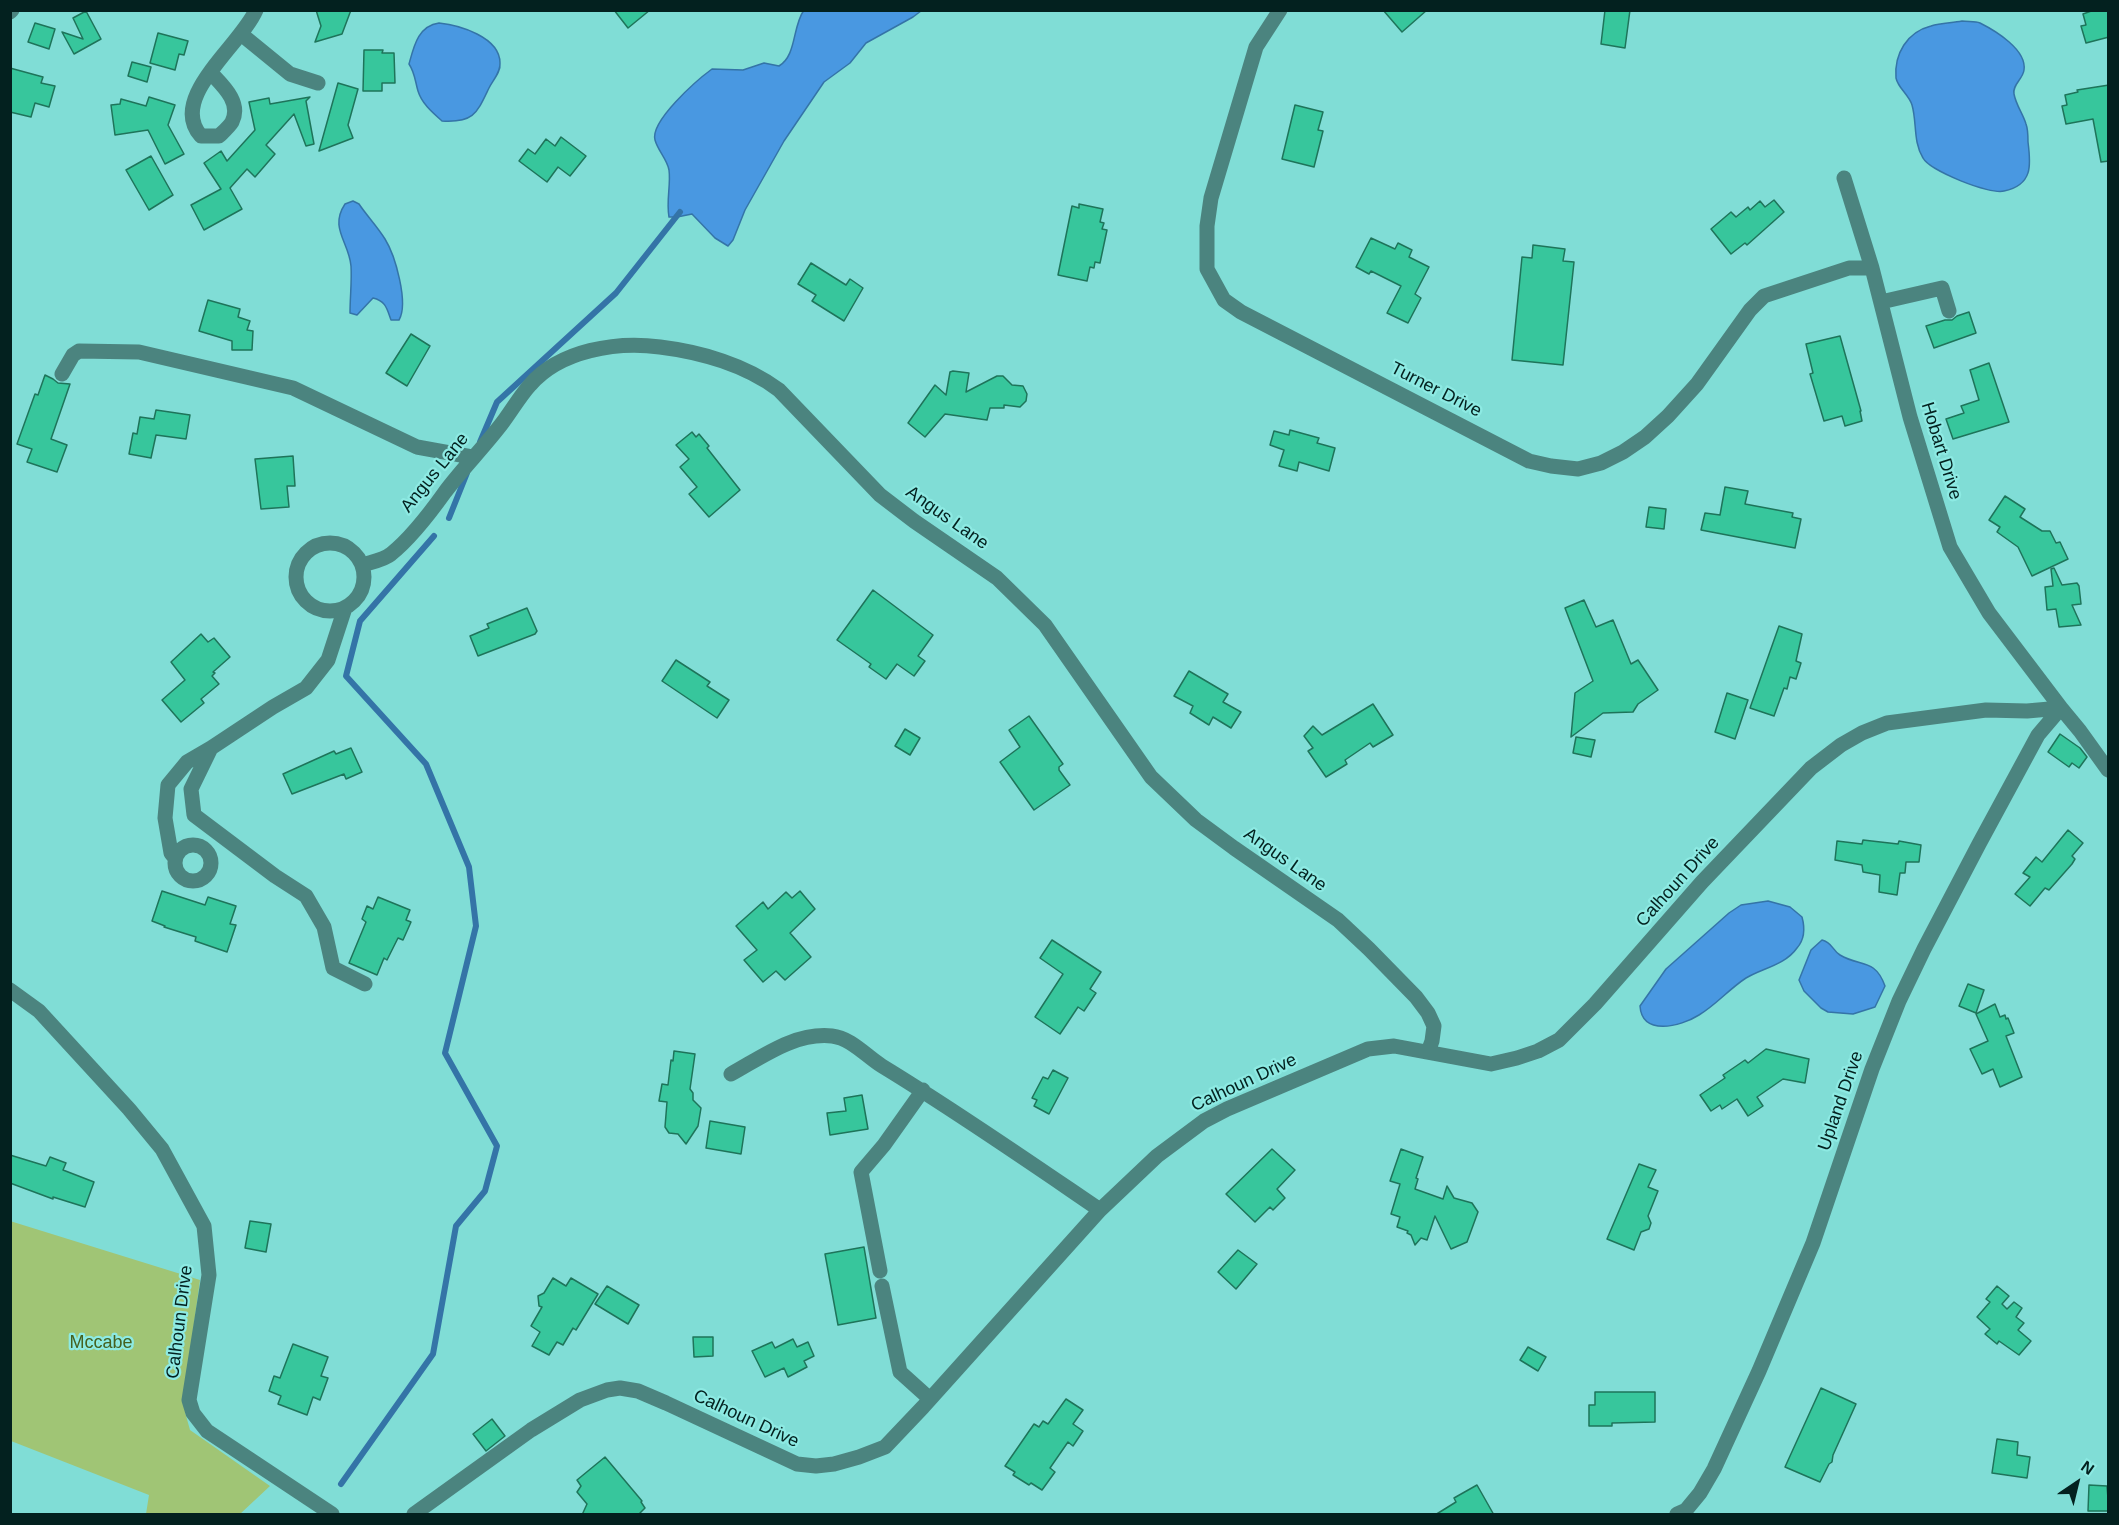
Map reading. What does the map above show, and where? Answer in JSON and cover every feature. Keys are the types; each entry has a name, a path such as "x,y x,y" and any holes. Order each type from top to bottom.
{"street":[{"path":"210,72 241,34 256,10"},
{"name":"Turner Drive","path":"1280,10 1256,47 1211,198 1207,226 1207,269 1215,286 1224,300 1241,312 1529,461 1578,469 1601,463 1623,452 1645,437 1697,384 1750,310 1764,296 1849,268 1872,268"},
{"path":"241,34 290,74 318,83"},
{"name":"Hobart Drive","path":"1844,178 1872,268 1910,417 1950,547 1989,613 2061,708"},
{"path":"1881,302 1942,288 1949,311"},
{"name":"Angus Lane","path":"362,565 390,556 428,515 472,457 502,423 530,384 552,365 574,354 635,344 679,349 739,367 761,377 779,390 880,495 997,578 1045,625 1151,777 1173,799 1234,849 1338,920 1369,949 1428,1013 1434,1026 1428,1052"},
{"path":"63,374 73,355 79,351 139,352 293,388 417,447 472,457"},
{"path":"331,543 348,548 362,565 364,576 361,590 354,601 345,608 334,611 317,609 307,603 299,593 296,583 298,565 303,556 316,546 331,543"},
{"path":"175,858 171,853 165,818 168,785 187,762 306,688 328,660 345,608"},
{"path":"2061,708 2109,771"},
{"name":"Calhoun Drive","path":"414,1515 531,1430 580,1400 607,1390 620,1388 638,1391 797,1464 816,1466 860,1457 885,1446 1100,1210 1157,1156 1204,1121 1368,1049 1394,1046 1491,1064 1538,1051 1559,1040 1619,979 1702,882 1811,768 1841,745 1887,723 1986,710 2027,711 2061,708"},
{"name":"Upland Drive","path":"1677,1515 1686,1510 1700,1493 1714,1469 1759,1371 1813,1242 1872,1069 1899,1001 1979,844 2038,735 2061,708"},
{"path":"211,748 191,789 194,815 275,876 306,896 324,927 333,968 365,984"},
{"name":"Calhoun Drive","path":"10,990 39,1011 129,1109 162,1149 204,1226 209,1275 189,1400 193,1413 207,1431 332,1515"},
{"path":"731,1074 796,1039 831,1036 845,1040 1100,1210"},
{"path":"922,1090 884,1145 861,1172 900,1372 930,1399"}],"green space":[{"name":"Mccabe","path":"10,1221 200,1280 186,1383 185,1412 190,1430 270,1486 240,1514 146,1514 149,1495 11,1441"}],"water":[{"path":"804,10 921,11 866,43 850,63 824,82 784,141 745,210 733,240 728,246 715,238 692,214 669,217 669,170 656,144 655,132 676,101 712,69 743,70 764,63 779,66 789,55"},
{"path":"1962,21 1978,22 1994,31 2016,48 2024,63 2024,70 2014,94 2027,128 2030,159 2028,173 2020,184 2004,191 1974,186 1937,169 1923,158 1916,139 1912,105 1896,78 1900,53 1915,33 1935,25"},
{"path":"439,23 457,26 477,34 486,39 498,54 499,70 481,104 473,115 461,120 442,121 428,108 420,96 409,64 418,38 426,28"},
{"path":"353,201 359,204 379,230 393,256 402,291 402,312 399,320 391,320 383,303 373,298 357,315 350,313 350,257 341,235 339,220 345,204"},
{"path":"1768,901 1790,907 1802,917 1803,937 1800,945 1792,954 1746,978 1711,1007 1691,1019 1663,1026 1647,1022 1640,1006 1666,969 1741,905"},
{"path":"1822,940 1828,942 1835,951 1847,959 1866,964 1877,971 1885,986 1875,1007 1853,1014 1828,1012 1804,991 1799,980 1811,950"}],"building":[{"path":"316,10 351,10 342,34 315,42 321,26"},
{"path":"614,10 650,10 628,28"},
{"path":"1383,10 1427,10 1402,32"},
{"path":"1605,10 1630,10 1625,48 1601,44"},
{"path":"2094,10 2109,10 2109,37 2086,43 2081,26 2086,25 2083,14"},
{"path":"86,11 101,39 74,54 62,32 83,39 73,18"},
{"path":"35,23 55,29 49,49 28,42"},
{"path":"158,33 188,41 184,55 179,54 175,70 150,63"},
{"path":"364,50 383,50 382,53 394,53 395,83 382,83 382,91 363,91"},
{"path":"132,62 151,67 147,82 128,76"},
{"path":"10,68 43,77 41,83 55,86 49,107 35,103 31,117 10,112"},
{"path":"338,83 358,89 348,125 353,138 319,151"},
{"path":"2109,85 2109,161 2101,162 2093,119 2066,124 2062,106 2067,105 2065,95 2078,92 2077,90"},
{"path":"149,97 175,105 168,125 184,154 165,164 148,130 115,135 111,105 120,104 121,99 146,106"},
{"path":"310,97 306,101 314,144 306,146 294,114 266,145 275,154 255,177 247,169 230,188 242,209 204,230 191,205 221,189 204,163 221,151 227,161 255,130 249,102 269,98 270,104"},
{"path":"1295,105 1323,112 1318,130 1323,131 1314,167 1282,159"},
{"path":"561,137 586,156 570,176 558,167 547,182 519,161 528,149 535,154 546,139 555,146"},
{"path":"151,156 173,195 149,210 126,170"},
{"path":"1774,200 1784,212 1747,245 1745,243 1731,254 1711,229 1731,212 1736,217 1748,207 1750,210 1760,201 1765,207"},
{"path":"1079,204 1103,209 1100,222 1104,223 1102,229 1107,230 1100,263 1095,262 1094,268 1090,267 1087,281 1058,275 1072,206 1079,208"},
{"path":"1371,238 1395,249 1398,243 1412,250 1409,257 1429,267 1415,294 1421,298 1408,323 1387,313 1401,286 1371,271 1369,274 1356,267"},
{"path":"1533,245 1565,249 1563,261 1574,262 1563,365 1512,360 1522,257 1532,258"},
{"path":"811,263 846,285 850,279 863,288 844,321 812,301 816,295 798,284"},
{"path":"208,300 240,309 238,317 250,321 247,330 253,331 252,350 232,350 232,341 199,331"},
{"path":"1969,312 1976,333 1934,348 1926,326 1952,320"},
{"path":"411,334 430,346 407,386 386,373"},
{"path":"1840,336 1862,421 1845,426 1842,416 1824,421 1810,374 1813,373 1806,344"},
{"path":"1989,363 2009,422 1953,439 1946,419 1964,413 1961,406 1979,400 1970,370"},
{"path":"950,372 969,373 966,392 997,376 1003,376 1012,385 1023,386 1027,394 1026,401 1020,407 1004,405 1004,408 990,408 987,420 945,414 925,437 908,423 935,385 946,395"},
{"path":"45,375 58,383 70,384 51,439 67,445 57,472 27,462 32,449 17,444 35,394 38,395"},
{"path":"156,410 190,415 186,439 156,435 151,458 129,454 133,433 137,434 140,417 154,419"},
{"path":"1290,430 1319,438 1317,443 1335,448 1329,471 1299,462 1297,471 1279,466 1284,450 1270,445 1274,431 1289,435"},
{"path":"692,432 696,437 699,434 709,446 707,448 740,490 709,517 689,494 697,487 680,467 689,459 676,445"},
{"path":"293,456 295,486 287,486 289,507 261,509 255,459"},
{"path":"1725,487 1748,491 1745,504 1793,513 1792,517 1801,519 1795,548 1701,530 1705,513 1720,515"},
{"path":"2005,496 2025,509 2020,517 2042,531 2050,531 2056,543 2060,542 2068,559 2032,576 2018,547 1997,532 2000,527 1989,520"},
{"path":"1649,507 1666,509 1664,529 1646,527"},
{"path":"2054,568 2062,585 2077,583 2079,586 2081,604 2072,605 2081,625 2059,627 2056,609 2047,610 2045,587 2053,586 2051,569"},
{"path":"873,590 933,635 918,656 925,661 914,676 897,664 886,679 869,667 871,664 837,640"},
{"path":"1584,600 1596,627 1613,620 1631,664 1638,660 1658,690 1638,704 1633,712 1603,713 1571,737 1575,693 1593,681 1565,608"},
{"path":"527,608 537,631 535,634 478,656 470,636 489,628 487,624"},
{"path":"1779,626 1802,634 1796,661 1801,663 1796,679 1790,677 1787,689 1784,688 1774,716 1750,708"},
{"path":"201,634 208,642 214,638 230,657 213,672 215,673 212,676 219,684 201,699 204,703 181,722 162,700 185,680 171,662"},
{"path":"676,660 710,682 707,686 729,700 717,718 662,681"},
{"path":"1189,671 1228,694 1223,702 1241,712 1231,728 1213,717 1209,725 1190,713 1193,706 1174,696"},
{"path":"1727,693 1748,700 1735,739 1715,732"},
{"path":"1373,704 1393,735 1373,747 1370,743 1345,760 1347,764 1326,777 1308,751 1313,748 1304,736 1313,726 1322,735"},
{"path":"1029,716 1063,764 1059,770 1070,785 1034,810 1000,762 1020,747 1009,730"},
{"path":"905,729 920,738 910,755 895,746"},
{"path":"2060,734 2080,748 2087,757 2079,768 2072,763 2069,767 2048,752"},
{"path":"1576,737 1595,740 1591,757 1573,753"},
{"path":"351,748 362,772 346,779 344,774 292,794 283,774 334,751 336,754"},
{"path":"2068,830 2083,843 2072,856 2075,859 2049,890 2045,888 2030,906 2015,894 2030,877 2023,873 2036,857 2042,862"},
{"path":"1863,840 1898,844 1899,841 1921,845 1919,862 1906,862 1905,873 1900,873 1897,895 1879,892 1880,875 1863,872 1862,865 1835,860 1837,841 1862,844"},
{"path":"162,891 205,905 208,897 236,906 230,924 236,925 227,952 195,941 196,937 152,921"},
{"path":"800,891 815,909 790,933 811,957 785,980 776,971 763,982 744,960 757,950 736,926 763,902 768,909 786,892 792,898"},
{"path":"378,897 410,910 406,920 411,922 403,940 398,938 387,960 384,958 377,975 349,963 366,922 362,919 367,906 373,909"},
{"path":"1052,940 1101,972 1090,989 1096,993 1084,1011 1078,1007 1060,1034 1035,1017 1063,974 1040,958"},
{"path":"1968,984 1984,990 1976,1013 1959,1006"},
{"path":"1995,1004 2000,1017 2005,1015 2006,1019 2008,1018 2014,1033 2006,1036 2022,1077 2000,1087 1993,1069 1982,1074 1970,1049 1988,1041 1976,1014"},
{"path":"1766,1049 1809,1059 1805,1083 1783,1079 1757,1097 1763,1106 1748,1116 1737,1099 1722,1109 1720,1105 1711,1111 1700,1095 1725,1078 1723,1075 1745,1060 1748,1063"},
{"path":"674,1051 695,1054 690,1089 693,1093 693,1100 701,1108 698,1126 686,1144 678,1134 669,1133 665,1127 667,1102 659,1101 662,1084 668,1085"},
{"path":"1053,1070 1068,1078 1049,1114 1034,1106 1037,1100 1032,1098 1043,1077 1048,1079"},
{"path":"862,1095 868,1129 830,1135 827,1113 846,1111 844,1098"},
{"path":"710,1121 745,1127 741,1154 706,1148"},
{"path":"1272,1149 1295,1170 1277,1189 1285,1198 1273,1210 1270,1207 1255,1222 1226,1194"},
{"path":"1401,1149 1423,1157 1415,1189 1443,1199 1447,1186 1454,1198 1472,1203 1478,1212 1467,1242 1451,1249 1435,1216 1427,1240 1421,1238 1415,1245 1408,1231 1397,1227 1400,1217 1391,1214 1400,1184 1390,1181"},
{"path":"10,1155 46,1166 50,1157 66,1163 63,1170 94,1182 85,1207 53,1197 53,1199 10,1183"},
{"path":"1639,1164 1656,1170 1648,1187 1658,1191 1648,1216 1651,1223 1649,1229 1641,1232 1634,1250 1607,1239"},
{"path":"250,1221 271,1224 266,1252 245,1248"},
{"path":"864,1247 876,1318 838,1325 825,1254"},
{"path":"1238,1250 1257,1264 1236,1289 1218,1272"},
{"path":"553,1278 566,1286 571,1278 598,1294 576,1330 573,1328 563,1345 557,1342 549,1355 532,1346 540,1332 531,1326 542,1307 539,1306 538,1296 544,1293"},
{"path":"607,1286 639,1305 628,1324 595,1304"},
{"path":"1997,1286 2009,1296 2002,1304 2007,1309 2014,1302 2022,1308 2016,1317 2024,1323 2018,1330 2031,1341 2019,1355 1999,1341 1997,1344 1985,1334 1990,1329 1977,1317 1990,1302 1986,1299"},
{"path":"693,1337 713,1337 713,1356 694,1357"},
{"path":"793,1339 797,1347 808,1342 814,1356 804,1361 807,1367 788,1377 784,1368 765,1377 752,1351 772,1342 775,1348"},
{"path":"293,1344 328,1357 321,1376 328,1378 320,1400 313,1397 307,1415 278,1404 281,1396 269,1391 274,1376 280,1378"},
{"path":"1528,1347 1546,1357 1538,1371 1520,1360"},
{"path":"1821,1388 1856,1404 1832,1462 1820,1482 1785,1467"},
{"path":"1595,1392 1655,1392 1655,1422 1589,1426 1589,1405 1595,1405"},
{"path":"1066,1399 1083,1410 1073,1424 1083,1431 1073,1446 1068,1442 1050,1468 1055,1472 1042,1490 1013,1475 1015,1472 1005,1466 1034,1424 1039,1427 1043,1421 1048,1424"},
{"path":"492,1419 505,1436 486,1451 473,1434"},
{"path":"1997,1439 2018,1442 2017,1455 2030,1457 2027,1478 1992,1473"},
{"path":"605,1457 642,1501 645,1508 638,1515 582,1515 587,1504 577,1492 581,1486 577,1480"},
{"path":"1477,1485 1494,1515 1435,1515 1456,1502 1454,1498"},
{"path":"2089,1485 2107,1486 2109,1511 2088,1511"}],"waterway":[{"path":"480,442 497,402 616,293 680,212"},
{"path":"449,518 467,473"},
{"path":"341,1484 433,1354 456,1226 485,1191 497,1146 445,1053 476,926 469,867 426,764 346,676 360,621 434,536"}]}
